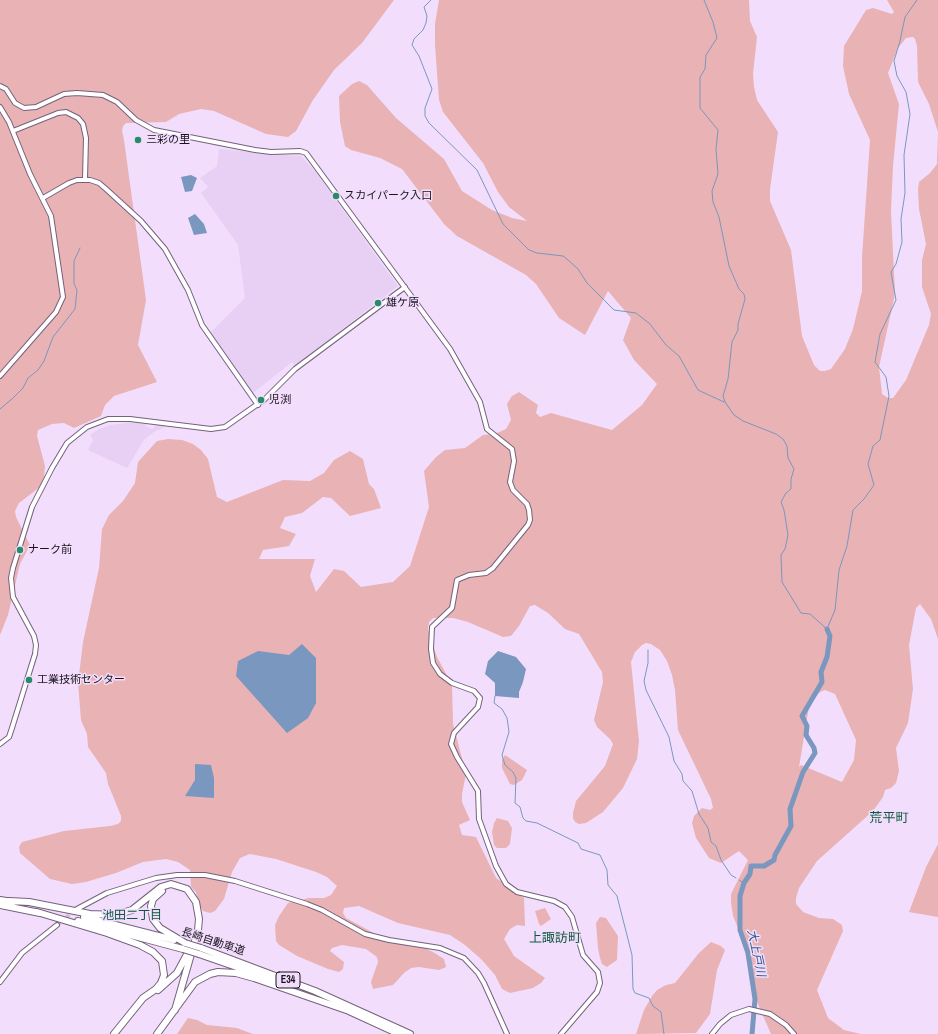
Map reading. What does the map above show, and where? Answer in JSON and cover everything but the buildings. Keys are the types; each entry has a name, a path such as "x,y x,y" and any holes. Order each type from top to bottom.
{"highway":[{"path":"9,901 29,902 90,914 115,915 132,910 161,887 171,884 187,889 196,902 199,919 198,930 175,1010"},
{"path":"114,1034 143,998 160,989 177,973 187,957 195,930 195,908 192,900 186,893 178,889 164,890 158,894 151,906 153,919 160,928 184,946"},
{"name":"長崎自動車道","path":"0,900 91,918 200,951 294,982 372,1019 399,1034"},
{"name":"長崎自動車道","path":"0,905 184,946"},
{"path":"36,912 107,933 153,952 162,961 164,975 161,983 153,992"},
{"name":"長崎自動車道","path":"200,951 410,1034"},
{"path":"157,1034 195,982 210,974 228,972 261,980 352,1012"}],"street":[{"path":"0,86 6,89 15,103 24,108 36,108 64,94 82,93 102,95 118,102 136,120 150,129 255,150 306,153 450,349 480,402 487,428 512,449 514,461 510,478 511,486 527,504 530,520 525,530 494,568 486,573 469,575 457,580 452,608 432,627 431,649 433,663 440,674 452,683 474,691 480,698 478,707 454,734 451,744 478,792 479,819 496,866 506,884 517,892 554,901 565,907 572,917 583,955 598,972 600,983 597,992 562,1034"},
{"path":"0,107 13,130 30,174 43,198 52,222 63,297 56,312 0,376"},
{"path":"13,130 58,113 66,112 78,118 83,124 86,138 85,179"},
{"path":"43,198 69,183 85,179 99,183 158,239 183,280 202,325 258,405"},
{"path":"0,744 9,737 35,654 36,645 34,636 13,597 11,578 13,568 32,507 67,443 87,427 108,419 120,418 218,429 233,423 258,405 294,369 405,287"},
{"path":"77,909 107,893 156,878 190,874 214,876 235,881 317,908 365,934 389,940 440,948 464,958 478,973 484,983 507,1034"},
{"path":"0,982 22,953 57,925"},
{"path":"712,1034 720,1024 731,1015 750,1009 760,1011 781,1021 794,1034"}],"shaded area":[{"path":"0,0 394,0 362,43 334,70 313,100 296,131 288,137 266,134 214,111 201,109 179,114 166,122 126,123 123,126 122,131 146,300 138,345 157,382 114,396 105,405 101,416 74,428 64,423 52,424 38,430 37,436 45,466 44,477 40,487 19,503 15,511 16,517 30,545 20,564 8,615 0,635"},
{"path":"439,0 749,0 750,21 757,37 753,74 754,87 757,100 778,132 770,189 770,201 791,250 802,336 814,365 820,371 825,371 831,369 845,349 853,329 862,291 862,257 870,140 849,94 843,66 844,46 866,10 873,8 892,14 894,12 887,0 938,0 938,132 938,639 931,619 920,604 916,608 909,645 913,689 908,723 896,748 899,771 896,783 891,788 885,790 883,797 873,811 817,861 799,888 796,898 796,904 803,912 819,918 833,919 842,925 843,931 817,990 828,1018 844,1030 861,1034 771,1034 754,995 743,940 733,916 731,902 731,894 748,860 739,851 721,863 716,861 709,858 696,838 692,823 694,816 702,808 710,810 713,808 711,799 678,730 675,690 667,661 660,650 651,644 646,643 642,645 635,652 631,662 639,741 637,759 623,788 603,812 586,823 579,824 575,822 573,813 576,801 605,766 613,744 610,739 597,727 594,720 603,682 602,672 579,634 565,629 548,613 535,605 530,606 519,626 511,636 503,637 468,622 453,618 433,618 429,622 428,629 437,657 452,685 453,724 466,774 462,802 470,820 459,825 462,835 476,837 496,878 524,898 525,926 517,925 510,929 504,939 514,956 545,978 541,983 533,988 510,993 502,989 495,975 482,960 465,945 450,935 398,923 359,906 344,908 343,913 346,918 379,936 421,946 444,959 446,967 439,970 419,967 411,968 393,985 373,989 371,982 378,962 377,957 366,949 342,945 332,948 330,951 344,962 343,969 339,972 297,956 279,945 276,941 275,925 279,916 288,903 309,898 324,898 331,895 337,886 327,877 316,872 276,859 250,854 240,858 232,872 224,899 215,911 210,913 203,911 197,901 196,892 191,887 190,870 178,862 166,859 143,862 116,873 86,882 72,884 50,879 20,853 19,847 22,842 64,831 110,826 118,824 121,821 121,816 108,784 106,773 88,747 87,734 81,720 78,683 83,642 99,568 102,529 109,515 123,501 135,483 138,462 157,441 168,439 182,440 193,444 201,450 208,459 217,497 227,502 283,480 310,481 324,473 334,460 350,451 363,459 369,484 374,489 381,508 350,516 331,498 323,497 302,513 285,517 280,528 296,534 289,546 263,550 259,559 315,559 310,576 316,592 334,569 344,571 361,587 393,582 410,566 429,507 424,471 436,457 445,450 465,448 483,435 495,434 506,429 511,420 507,404 512,396 519,392 538,405 536,413 540,417 551,413 612,430 642,405 657,384 634,360 623,340 631,318 608,291 585,335 559,318 536,284 526,275 457,236 444,224 402,169 380,158 351,150 345,146 340,122 339,96 352,84 359,81 367,85 396,118 444,159 462,191 492,210 512,218 527,221 509,207 498,192 483,163 443,112 439,100 435,24","holes":["913,37 917,46 918,82 929,104 938,132 937,164 930,173 919,182 918,189 919,209 926,244 922,260 922,287 931,314 929,325 906,380 893,398 888,398 882,394 879,367 895,294 891,211 893,166 899,104 888,73 898,48 906,38","825,690 835,694 856,740 854,760 842,782 801,765 799,767 809,707 813,699 820,692"]},
{"path":"219,149 301,156 315,171 398,286 295,366 292,362 253,393 210,333 245,298 238,245 201,193 208,187 200,178 217,166"},
{"path":"134,422 145,424 152,429 157,425 167,426 154,432 144,440 127,468 88,450 93,440 90,435 99,429 110,425"},
{"path":"505,755 527,770 522,780 514,785 510,784 502,768 502,760"},
{"path":"497,818 508,821 512,828 510,844 506,848 497,848 494,845 492,832"},
{"path":"938,844 938,917 909,912 926,867"},
{"path":"545,908 551,919 541,926 535,911"},
{"path":"600,917 606,918 618,936 617,960 607,967 602,964 598,948 596,923"},
{"path":"711,942 721,946 725,950 717,970 710,1014 696,1033 636,1034 644,1010 652,996 657,990 666,985 675,983 699,953"},
{"path":"188,1018 197,1020 207,1025 237,1028 253,1034 177,1034"}],"water":[{"path":"191,175 197,178 192,191 185,192 181,177"},
{"path":"195,214 204,224 207,233 194,235 188,218"},
{"path":"302,644 316,658 316,703 308,718 287,733 236,676 238,661 258,651 289,655"},
{"path":"498,651 516,657 526,669 519,692 519,698 495,696 495,683 485,674 488,661"},
{"path":"195,764 211,765 214,778 214,798 185,796 195,780"}],"waterway":[{"path":"431,0 424,7 427,16 426,23 423,30 414,39 412,45 419,56 432,89 425,108 425,116 429,123 477,170 503,224 529,250 537,253 563,256 578,269 587,283 614,310 636,313 650,324 666,345 679,356 698,390 724,402"},
{"path":"704,0 713,22 717,38 706,55 705,69 700,77 700,108 718,130 716,149 718,174 712,191 713,202 719,217 729,266 739,289 744,294 745,299 738,324 738,330 732,342 728,379 723,396 725,402 734,415 743,421 776,434 783,439 787,446 788,458 794,469 791,479 791,489 786,493 781,502 784,510 788,535 785,549 781,555 782,582 801,613 810,614 827,629 835,610 839,570 847,546 853,510 864,499 874,485 868,464 873,446 880,440 889,396 886,377 875,362 880,334 896,300 891,272 896,264 902,242 901,219 905,193 904,155 910,114 906,92 897,76 894,61 905,17 917,0"},
{"path":"0,409 23,388 28,378 38,370 44,361 53,337 75,309 77,290 74,284 74,261 80,248"},
{"name":"大上戸川","path":"752,1034 755,999 748,953 740,930 740,896 744,883 750,874 751,866 764,866 774,860 775,855 791,826 790,809 803,772 815,753 814,748 806,735 807,726 802,716 822,682 821,672 827,657 830,636 827,629"},
{"path":"648,650 648,663 644,681 646,690 669,737 674,761 682,774 683,781 692,791 699,814 708,828 711,842 716,846 721,860 731,875 736,878"},
{"path":"495,696 494,703 502,709 507,718 509,732 502,755 505,765 513,772 516,778 515,803 520,807 523,818 526,821 537,823 578,843 581,849 600,855 607,870 608,885 617,896 632,955 633,989 635,993 649,998 653,1006 661,1012 664,1034"},
{"name":"大上戸川","path":"739,880 744,883"}],"tunnel":[{"path":"57,925 75,910"}],"place":[{"name":"三彩の里","path":"138,140"},
{"name":"スカイパーク入口","path":"336,196"},
{"name":"雄ケ原","path":"378,303"},
{"name":"児渕","path":"261,400"},
{"name":"ナーク前","path":"20,550"},
{"name":"工業技術センター","path":"29,680"}],"district":[{"name":"荒平町","path":"889,819"},
{"name":"池田二丁目","path":"132,916"},
{"name":"上諏訪町","path":"555,939"}]}
